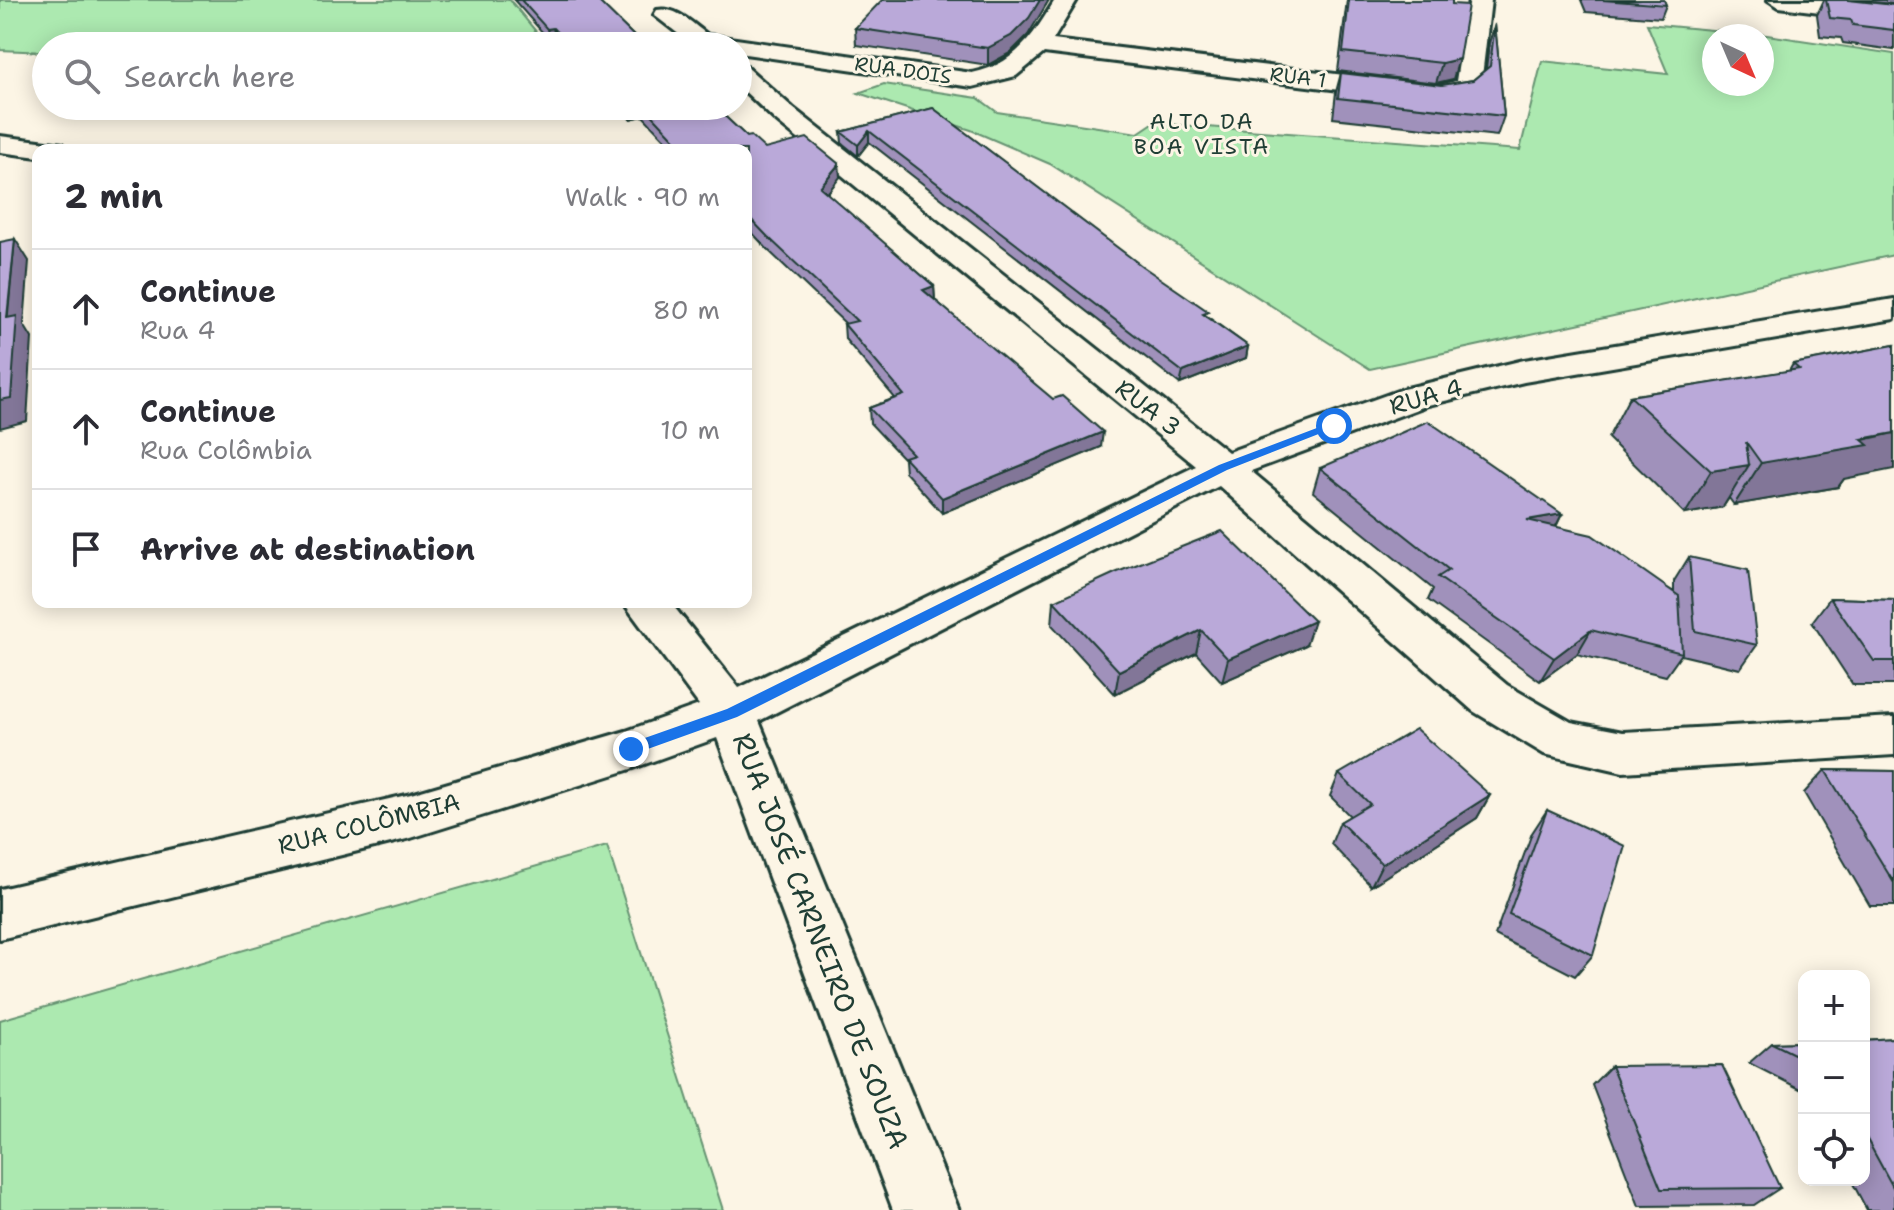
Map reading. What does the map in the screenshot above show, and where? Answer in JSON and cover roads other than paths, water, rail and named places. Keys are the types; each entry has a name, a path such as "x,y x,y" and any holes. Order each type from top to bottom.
{"street":[{"name":"RUA DOIS","path":"752,49 972,80 999,76 1018,67 1040,45 1066,0"},
{"name":"RUA 1","path":"1040,45 1436,94 1456,92 1468,85 1480,0"},
{"path":"1779,0 1894,14"},
{"path":"665,15 690,32"},
{"name":"RUA 3","path":"752,85 784,114 1223,468 1490,698 1521,719 1561,740 1623,752 1894,736"},
{"path":"0,144 32,148"},
{"name":"RUA 4","path":"732,713 1223,468 1416,397 1524,371 1894,309"},
{"name":"RUA JOSÉ CARNEIRO DE SOUZA","path":"650,608 732,713 926,1210"},
{"name":"RUA COLÔMBIA","path":"0,914 411,816 631,749 732,713"}],"district":[{"name":"ALTO DA BOA VISTA","path":"1202,134"}]}
